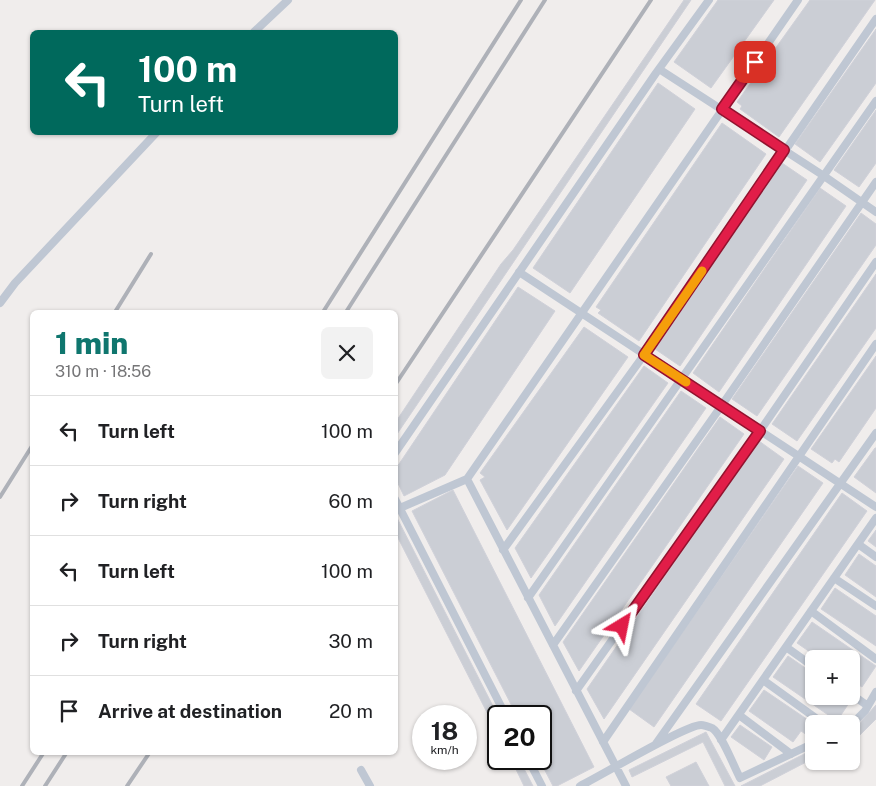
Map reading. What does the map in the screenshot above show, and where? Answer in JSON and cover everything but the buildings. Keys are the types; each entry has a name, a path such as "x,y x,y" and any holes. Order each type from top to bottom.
{"lane":[{"path":"256,30 288,0"},
{"path":"398,449 659,69 709,0"},
{"path":"400,508 467,479 798,0"},
{"path":"503,550 644,355 876,19"},
{"path":"659,69 876,212"},
{"path":"528,598 876,101"},
{"path":"0,303 14,283 154,135"},
{"path":"552,645 722,406 876,182"},
{"path":"576,691 760,431 876,262"},
{"path":"519,272 876,507"},
{"path":"603,742 876,344"},
{"path":"655,745 875,437"},
{"path":"467,479 626,786"},
{"path":"398,504 500,705"},
{"path":"721,740 876,518"},
{"path":"858,544 876,557"},
{"path":"834,578 876,606"},
{"path":"811,612 876,659"},
{"path":"786,647 805,661"},
{"path":"763,680 812,715"},
{"path":"860,715 876,692"},
{"path":"860,700 868,706"},
{"path":"739,714 791,754"},
{"path":"580,786 655,745 700,725 713,728 740,778 805,747"},
{"path":"361,770 370,786"},
{"path":"534,770 542,786"}],"railway":[{"path":"324,310 521,0"},
{"path":"347,310 545,0"},
{"path":"398,380 651,0"},
{"path":"116,310 151,254"},
{"path":"0,497 30,449"},
{"path":"22,786 42,755"},
{"path":"45,786 65,755"},
{"path":"127,786 148,755"}],"slow traffic":[{"path":"686,382 644,355 702,271"}],"route":[{"path":"622,626 760,431 644,355 784,150 722,109 755,62"}]}
